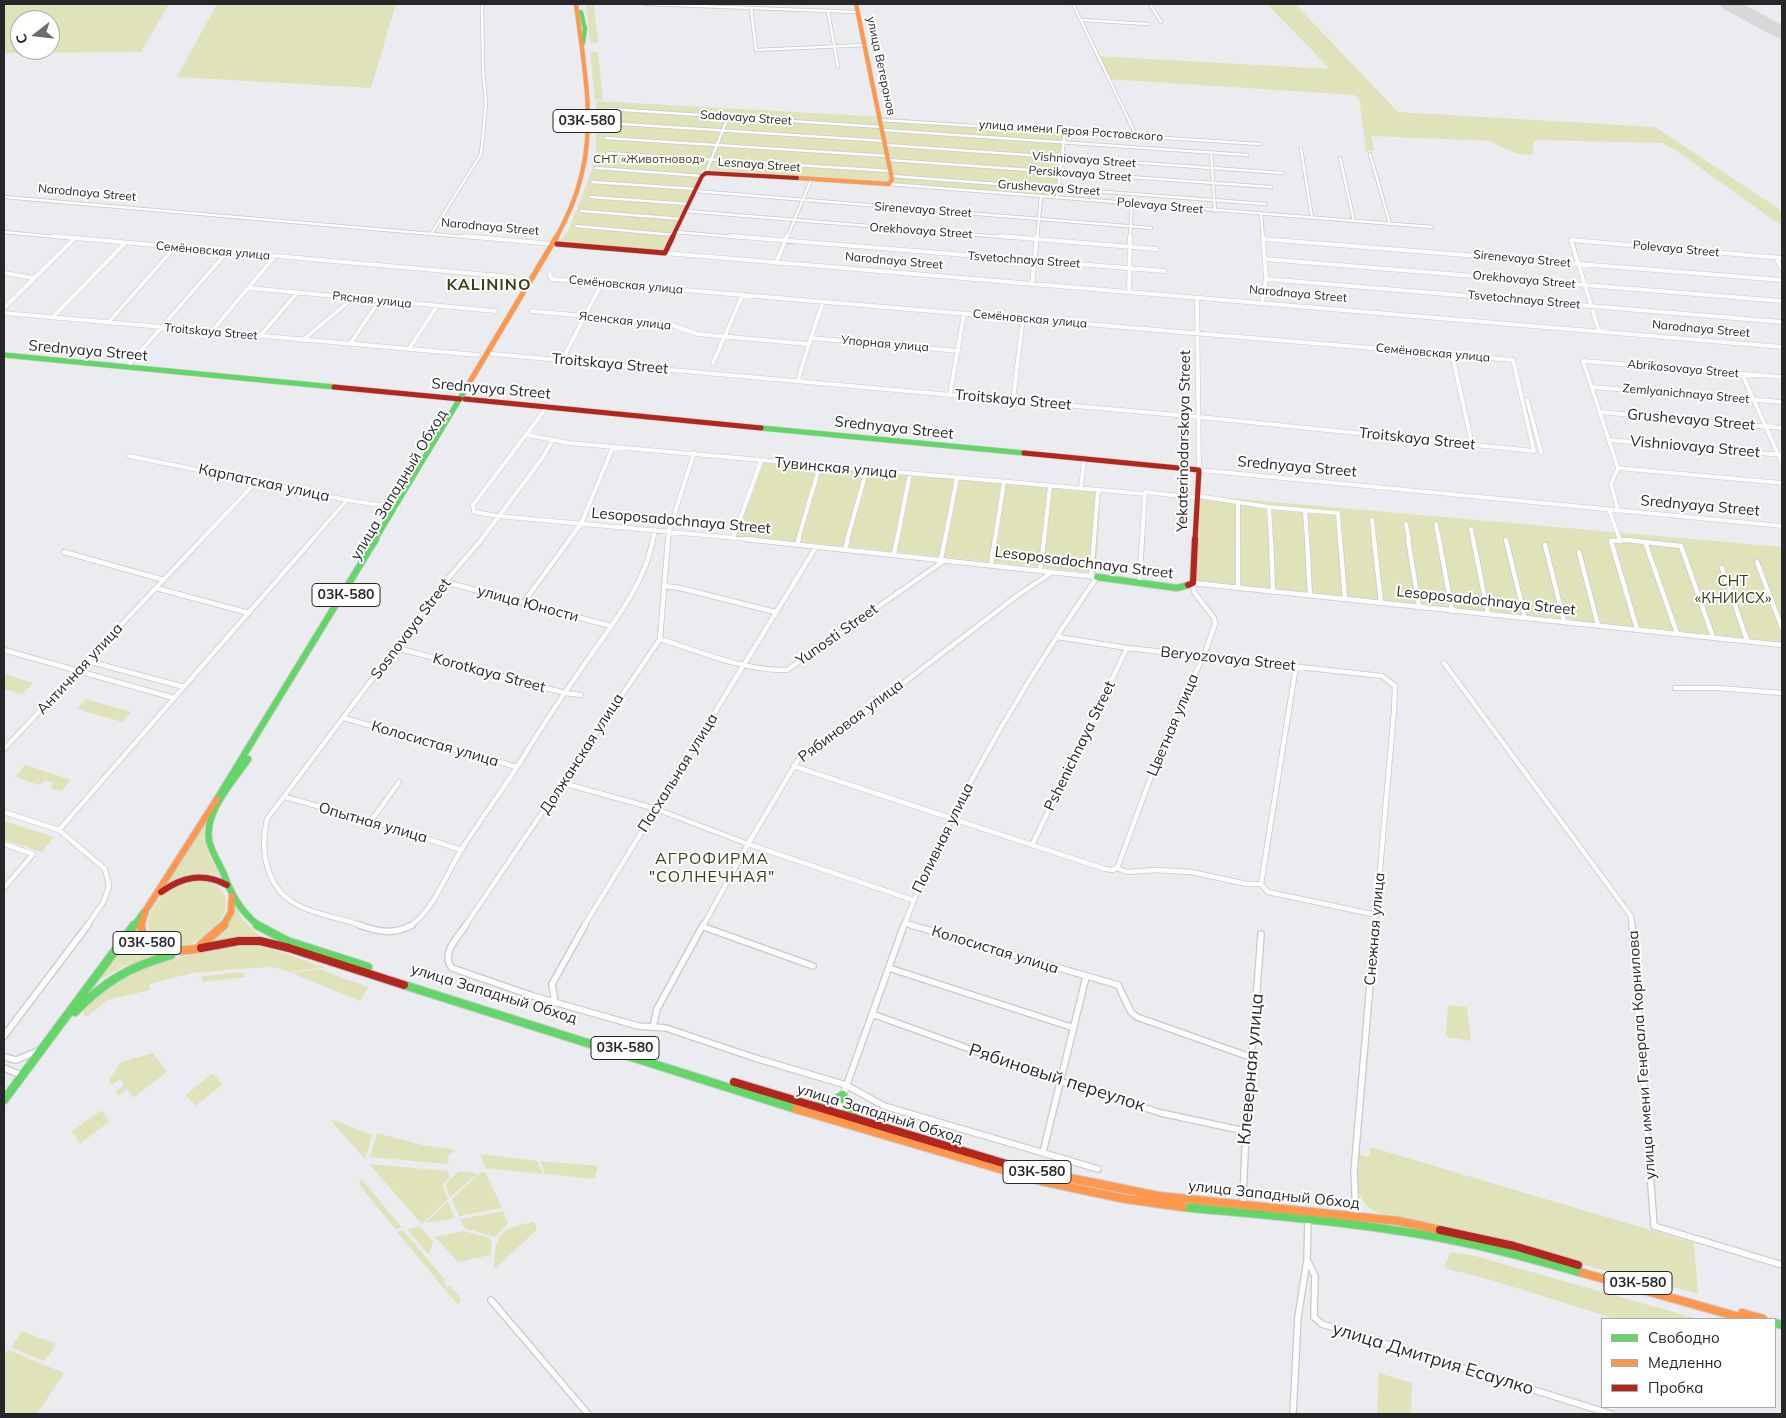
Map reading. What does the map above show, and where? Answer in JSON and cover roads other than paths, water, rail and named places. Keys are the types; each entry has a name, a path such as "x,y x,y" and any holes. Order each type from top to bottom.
{"main road":[{"name":"улица Ветеранов","path":"856,4 882,125"},
{"name":"улица Ветеранов","path":"856,4 882,125"},
{"name":"улица Западный Обход","path":"51,1039 156,896 492,354 555,244 582,188 588,164 588,97 578,6"},
{"name":"улица Западный Обход","path":"578,6 587,119 585,165 576,194 555,244 466,390 463,399 454,408 212,821 209,832 211,843 230,892 256,925 264,931 298,944 811,1106 835,1117 862,1121 1023,1169 1158,1196 1308,1210 1398,1221 1514,1246 1760,1318"},
{"path":"882,125 892,182 889,184"},
{"path":"665,253 704,174"},
{"name":"Lesnaya Street","path":"704,174 889,184"},
{"name":"Narodnaya Street","path":"555,244 665,253"},
{"name":"Srednyaya Street","path":"4,355 1199,470"},
{"path":"454,408 453,402 448,398 466,390"},
{"name":"Yekaterinodarskaya Street","path":"1193,583 1199,470"},
{"name":"Lesoposadochnaya Street","path":"1094,577 1177,588 1193,583"},
{"name":"03К-580","path":"156,896 171,884 198,876 214,877 226,884 230,892 232,907 226,921 208,940 191,949"},
{"name":"03К-580","path":"147,907 141,927 144,939 159,951 182,952"},
{"name":"улица Западный Обход","path":"51,1039 92,993 109,978 129,967 191,949 244,940 279,946 1022,1176 1160,1205 1392,1228 1516,1254 1742,1318"},
{"path":"4,1100 51,1039"},
{"path":"811,1106 828,1104 842,1095 850,1114 862,1121"}],"street":[{"path":"431,234 444,210 481,154 486,104 482,42 482,4"},
{"path":"646,4 857,12"},
{"path":"1074,4 1136,135"},
{"path":"1150,4 1161,22"},
{"path":"752,8 756,50 865,45"},
{"path":"828,11 838,67"},
{"path":"1082,20 1148,24"},
{"name":"Sadovaya Street","path":"609,109 882,125 1063,143 1248,155"},
{"path":"704,174 728,117"},
{"name":"Vishniovaya Street","path":"607,123 1283,173"},
{"name":"улица имени Героя Ростовского","path":"882,125 1065,131 1260,144"},
{"path":"1057,198 1065,131"},
{"name":"Persikovaya Street","path":"606,138 1271,188"},
{"path":"1301,149 1312,218"},
{"name":"Grushevaya Street","path":"607,153 1266,204"},
{"path":"1211,153 1215,211"},
{"path":"1370,154 1390,224"},
{"path":"1340,158 1354,221"},
{"name":"Lesnaya Street","path":"596,168 704,174"},
{"path":"776,263 811,180"},
{"path":"592,182 696,190"},
{"name":"Polevaya Street","path":"889,184 1432,227"},
{"name":"Sirenevaya Street","path":"696,190 803,201 1151,228"},
{"name":"Narodnaya Street","path":"4,197 555,244"},
{"path":"590,197 689,204"},
{"path":"1032,284 1041,197"},
{"path":"1129,292 1132,203"},
{"path":"581,211 682,219"},
{"name":"Orekhovaya Street","path":"686,212 1156,249"},
{"path":"1261,214 1266,279 1262,302"},
{"path":"576,226 675,233"},
{"name":"Семёновская улица","path":"4,232 512,277"},
{"name":"Tsvetochnaya Street","path":"675,233 1164,271"},
{"name":"Sirenevaya Street","path":"1262,238 1782,280"},
{"path":"4,308 74,239"},
{"name":"Polevaya Street","path":"1577,263 1571,240 1782,258"},
{"path":"53,317 125,243"},
{"path":"108,323 175,247"},
{"path":"127,368 227,252"},
{"name":"Narodnaya Street","path":"665,253 1782,347"},
{"path":"211,332 274,256"},
{"path":"1776,258 1782,269"},
{"name":"Orekhovaya Street","path":"1265,259 1782,301"},
{"path":"1577,263 1599,331"},
{"path":"4,273 34,278"},
{"name":"Семёновская улица","path":"550,274 550,277 554,278 602,283 1513,360 1534,451"},
{"name":"Tsvetochnaya Street","path":"1266,279 1782,322"},
{"path":"562,360 602,283"},
{"name":"Рясная улица","path":"249,288 495,311"},
{"path":"260,336 297,292"},
{"path":"713,363 726,338 743,294"},
{"path":"303,340 353,298"},
{"name":"Yekaterinodarskaya Street","path":"1197,298 1199,470"},
{"path":"350,344 379,301"},
{"path":"798,381 807,344 811,338 822,302"},
{"path":"409,349 437,306"},
{"name":"Ясенская улица","path":"532,311 669,324 697,334 726,338 807,344"},
{"name":"Troitskaya Street","path":"4,313 478,355"},
{"path":"950,394 964,314"},
{"path":"1013,400 1024,318"},
{"name":"Упорная улица","path":"811,338 959,351"},
{"name":"Troitskaya Street","path":"492,354 1199,417 1534,451"},
{"path":"1452,354 1472,444"},
{"name":"Abrikosovaya Street","path":"1590,387 1583,361 1782,378"},
{"path":"1742,374 1781,455 1782,462"},
{"path":"1590,387 1618,468 1611,484 1618,511"},
{"name":"Zemlyanichnaya Street","path":"1590,387 1782,402"},
{"path":"1527,400 1541,452"},
{"path":"527,435 546,407"},
{"name":"Grushevaya Street","path":"1599,412 1782,428"},
{"name":"Тувинская улица","path":"527,435 613,447 1050,486 1198,497 1269,507 1338,513 1345,598"},
{"name":"Lesoposadochnaya Street","path":"527,435 476,501 473,510 477,514 797,544 991,564 1094,577"},
{"name":"Sosnovaya Street","path":"461,850 424,911 412,926 387,934 289,902 282,896 272,878 265,859 263,834 267,819 445,582 490,530 498,516 541,460 553,440"},
{"name":"Vishniovaya Street","path":"1608,440 1781,455"},
{"path":"523,603 581,524 613,447"},
{"name":"Должанская улица","path":"555,1002 452,968 447,960 450,949 564,782 594,733 660,639 668,531 694,453"},
{"name":"Карпатская улица","path":"129,456 347,500 396,508"},
{"path":"1081,488 1084,460"},
{"path":"733,538 761,461"},
{"path":"797,544 820,465"},
{"path":"1618,468 1782,483"},
{"path":"845,549 867,469"},
{"name":"Srednyaya Street","path":"1199,470 1782,526"},
{"path":"894,554 910,474"},
{"path":"943,559 957,478"},
{"name":"Античная улица","path":"4,749 257,481"},
{"path":"991,564 1004,482"},
{"path":"1040,571 1050,486"},
{"path":"1094,577 1098,490"},
{"path":"1139,583 1145,493"},
{"path":"59,830 347,500"},
{"path":"1238,502 1238,587"},
{"path":"1269,507 1273,591"},
{"path":"1609,510 1620,541"},
{"path":"1304,511 1310,595"},
{"path":"1372,520 1381,602"},
{"path":"1406,524 1419,606"},
{"path":"1436,524 1452,611"},
{"path":"1471,529 1488,614"},
{"path":"565,694 612,626 641,578 651,551 655,530"},
{"path":"1506,540 1525,618"},
{"path":"1637,629 1611,541 1681,546 1714,637"},
{"path":"1645,542 1677,633"},
{"path":"1545,545 1564,621"},
{"name":"Пасхальная улица","path":"555,1002 552,984 588,917 656,810 816,547"},
{"path":"64,552 164,580"},
{"path":"1579,552 1598,625"},
{"name":"Yunosti Street","path":"660,639 745,663 779,671 787,670 943,559"},
{"path":"1756,562 1782,628"},
{"path":"1722,568 1747,640"},
{"name":"Рябиновая улица","path":"653,1027 657,1009 704,927 748,844 799,758 854,721 1025,589 1052,572"},
{"name":"Поливная улица","path":"835,1117 913,900 951,818 1005,719 1094,577"},
{"name":"улица Юности","path":"445,582 612,626"},
{"name":"Lesoposadochnaya Street","path":"1193,583 1782,644"},
{"name":"Цветная улица","path":"1115,869 1167,733 1204,655 1215,624 1214,618 1194,592 1193,583"},
{"path":"665,586 676,587 728,602 743,603 775,612"},
{"path":"156,588 249,613"},
{"name":"Beryozovaya Street","path":"1058,637 1127,648 1382,676 1395,686"},
{"name":"Korotkaya Street","path":"397,648 565,694 581,695"},
{"name":"Pshenichnaya Street","path":"1032,845 1127,648"},
{"path":"4,650 174,698"},
{"path":"88,660 184,687"},
{"name":"улица имени Генерала Корнилова","path":"1444,663 1631,916 1654,1226 1782,1265"},
{"path":"1261,884 1296,666"},
{"name":"Снежная улица","path":"1356,1216 1354,1172 1395,686"},
{"path":"1675,688 1718,688 1782,693"},
{"name":"Колосистая улица","path":"344,718 517,767 538,735 541,727 565,694"},
{"path":"793,766 1105,869 1127,872 1156,870 1191,872 1247,884 1261,884 1268,892 1377,915"},
{"path":"461,850 517,767"},
{"path":"371,821 399,782"},
{"path":"564,782 656,810 748,844 913,900"},
{"name":"Опытная улица","path":"285,797 371,821 461,850"},
{"path":"4,812 59,830 105,869 109,880 108,892 98,912 4,1036"},
{"path":"4,845 33,854 4,888"},
{"name":"Колосистая улица","path":"905,923 1118,985 1131,1012 1137,1017 1253,1058"},
{"path":"704,927 814,966"},
{"name":"Клеверная улица","path":"1243,1204 1245,1132 1253,1058 1261,934"},
{"path":"889,968 1074,1028"},
{"path":"1044,1152 1086,977"},
{"path":"555,1002 638,1026 666,1028 754,1058 846,1084 884,1106 1098,1169"},
{"name":"Рябиновый переулок","path":"872,1014 1060,1081 1161,1113 1245,1132"},
{"path":"4,1031 10,1026"},
{"path":"4,1057 16,1060 44,1049"},
{"path":"4,1068 23,1076"},
{"path":"1293,1414 1298,1317 1307,1260 1308,1210"},
{"name":"улица Дмитрия Есаулко","path":"1307,1260 1315,1276 1314,1317 1322,1324 1611,1414"},
{"path":"491,1300 588,1414"}],"district":[{"name":"KALININO","path":"489,285"},
{"name":"АГРОФИРМА \"СОЛНЕЧНАЯ\"","path":"712,868"}],"park label":[{"name":"СНТ «Животновод»","path":"649,159"},
{"name":"СНТ «КНИИСХ»","path":"1733,590"}]}
